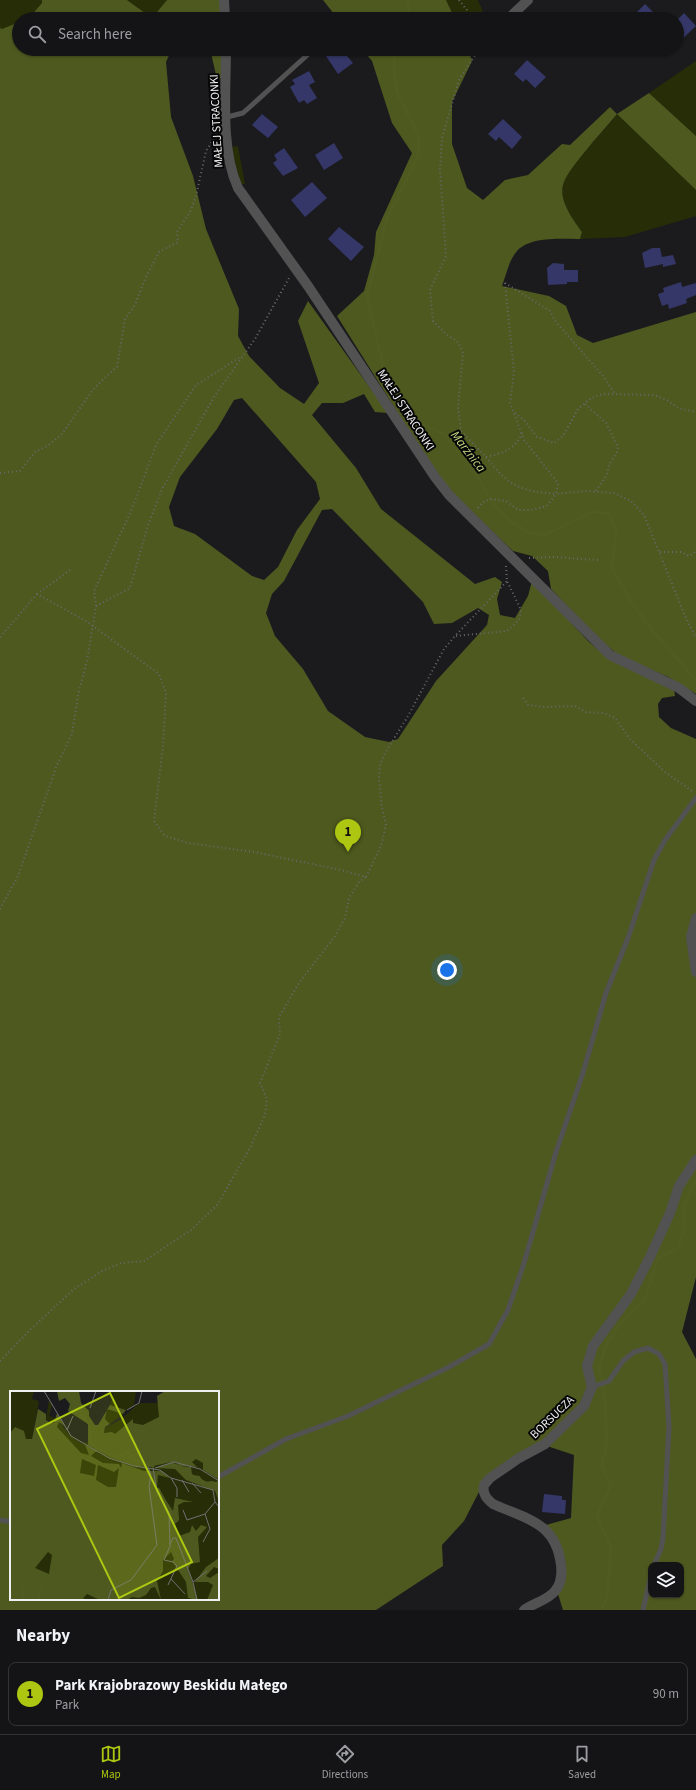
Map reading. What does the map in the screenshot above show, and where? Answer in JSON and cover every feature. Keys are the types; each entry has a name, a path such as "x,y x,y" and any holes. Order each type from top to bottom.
{"street":[{"path":"224,0 225,12"},
{"path":"515,12 528,0"},
{"name":"MAŁEJ STRACONKI","path":"226,56 228,157 232,175 238,188 294,266 435,477 449,495 610,655 678,688 696,701"},
{"path":"696,918 691,937 696,972"},
{"path":"596,1386 587,1366 593,1346 631,1294 670,1213 679,1186 696,1160"},
{"name":"BORSUCZA","path":"524,1610 548,1596 558,1588 562,1574 558,1551 552,1537 543,1527 493,1504 488,1500 484,1494 484,1485 490,1478 545,1444 584,1406 596,1386"}],"lane":[{"path":"227,117 243,113 306,56"},
{"path":"219,1476 286,1439 348,1416 449,1367 489,1344 508,1310 524,1263 556,1152 582,1076 606,993 628,938 654,860 665,840 696,798"},
{"path":"596,1386 609,1381 623,1361 634,1352 648,1348 658,1354 665,1364 668,1380 669,1427 665,1520 661,1549 655,1562"},
{"path":"0,1520 10,1522"},
{"path":"643,1610 648,1588"}],"path":[{"path":"459,0 468,12"},
{"path":"474,56 458,80 442,138 440,169 446,256 430,290 433,321 446,334 458,342 463,353 458,408 461,431 503,477 522,489 556,494 595,492 614,493 631,501 644,515 685,616 696,638"},
{"path":"0,474 20,472 35,452 61,436 95,387 117,367 125,319 135,305 145,279 159,252 178,242 178,232 196,196 206,151 217,135 227,132"},
{"path":"96,606 130,588 148,525 163,487 214,397 255,339 287,282 294,266"},
{"path":"471,517 482,503 490,499 506,501 518,510 532,510 547,506 556,494 558,483 524,440 510,403 514,372 505,283 550,311 556,322 603,376 615,394"},
{"path":"0,909 18,876 57,764 72,734 78,695 87,661 93,626 96,606 94,591 132,509 156,445 196,385 242,356"},
{"path":"514,413 524,420 537,437 554,443 563,436 571,419 585,403 591,398 603,394 654,395 667,400 678,408 696,412"},
{"path":"585,403 606,423 618,447 617,452 609,465 607,476 595,492"},
{"path":"486,457 502,454 520,439 522,433"},
{"path":"660,552 681,552 689,556 694,553 696,548"},
{"path":"455,636 507,631 519,620 521,610 507,581 506,566 512,556 598,560"},
{"path":"0,638 38,594 70,570"},
{"path":"0,1361 32,1328 74,1289 102,1271 121,1263 144,1261 191,1230 218,1204 232,1176 251,1146 265,1115 267,1099 260,1083 280,1034 279,1017 303,978 335,936 346,918 349,898 359,882 366,877 381,846 386,824 382,808 379,778 380,764 385,753 408,716 444,649 507,581"},
{"path":"38,594 93,626 159,674 166,693 163,746 154,821 165,836 195,844 287,858 366,877"},
{"path":"523,698 528,705 546,707 575,706 586,712 604,714 615,718 630,739 665,772 696,794"}],"green space":[{"path":"0,0 42,0 42,3 34,12 12,12 12,25 2,29 0,28"},
{"path":"42,0 127,0 144,12 34,12 42,3"},
{"path":"127,0 167,0 157,12 144,12"},
{"path":"167,0 221,0 222,12 157,12"},
{"path":"323,0 446,0 452,12 332,12"},
{"path":"446,0 478,0 483,12 452,12"},
{"path":"12,25 12,56 169,56 166,62 171,117 193,176 206,229 239,309 238,336 249,356 280,388 304,404 319,383 298,321 308,301 388,413 375,412 364,394 343,403 322,403 312,415 356,468 381,509 475,584 495,577 502,582 497,599 500,615 515,618 528,596 532,581 588,641 607,657 674,689 675,696 662,698 658,704 659,717 671,728 696,739 696,1277 682,1332 696,1359 696,1610 563,1610 558,1594 563,1583 566,1565 561,1550 546,1525 571,1518 574,1455 547,1446 521,1460 481,1488 464,1521 442,1545 443,1566 376,1610 0,1610 0,28 2,29","holes":["242,398 316,482 320,499 297,530 278,567 264,580 252,576 195,534 174,526 169,507 180,477 217,429 234,400","332,509 423,602 434,624 452,623 478,608 489,615 487,625 436,681 398,739 389,742 365,737 328,711 303,669 275,636 266,613 272,594 284,581 322,510"]},
{"path":"212,56 223,56 222,78 217,79"},
{"path":"368,56 470,56 472,61 452,102 452,144 467,188 483,200 505,180 528,175 562,144 570,145 610,107 617,114 573,166 562,188 564,202 582,232 580,239 547,239 523,246 517,251 512,259 502,286 549,296 566,306 577,335 593,343 696,312 696,694 668,677 618,655 597,637 551,589 548,571 532,556 513,551 452,493 420,448 337,316 364,291 374,255 376,232 412,153 392,123 372,61"},
{"path":"696,61 696,136 649,93"},
{"path":"649,93 696,136 696,190 617,114"},
{"path":"617,114 696,190 696,216 625,237 580,239 582,232 564,202 562,189 564,182 580,157"},
{"path":"238,146 245,184 240,184 231,147"}],"building":[{"path":"645,4 653,12 637,12"},
{"path":"684,13 696,26 684,37"},
{"path":"326,56 347,56 353,63 338,74"},
{"path":"527,60 546,77 535,88 526,79 523,82 514,74"},
{"path":"309,71 315,82 309,85 317,98 307,104 304,100 299,103 290,87 295,84 292,80"},
{"path":"262,114 278,127 268,138 252,125"},
{"path":"503,119 522,137 512,149 499,137 496,141 488,134"},
{"path":"334,143 343,158 324,170 315,155"},
{"path":"284,148 298,168 283,176 273,163 277,160 274,155"},
{"path":"312,182 327,198 305,217 291,200"},
{"path":"339,227 364,247 351,261 328,239"},
{"path":"652,248 660,248 662,257 673,255 676,264 663,267 663,264 645,268 642,253"},
{"path":"553,263 564,264 564,270 578,270 578,282 548,285 547,268"},
{"path":"681,282 682,287 696,283 696,295 686,299 687,303 669,309 668,304 662,306 658,294 664,292 663,288"},
{"path":"544,1494 562,1496 562,1500 566,1500 565,1514 542,1512"}],"waterway":[{"name":"Marźnica","path":"408,12 409,0"},
{"name":"Marźnica","path":"395,56 397,92 419,136 418,157 387,219 367,297 385,374 416,420 445,435 479,479 494,505 510,521 528,532 544,535 595,511 609,514 616,530 612,568 631,602 654,632 696,680"},
{"path":"602,1610 607,1596 611,1548 597,1516 611,1485 602,1466 607,1441 604,1387 599,1367 606,1345 620,1323 644,1301 658,1258 678,1248 684,1228 684,1205 696,1181"}],"place":[{"name":"Park Krajobrazowy Beskidu Małego","path":"348,852"}]}
